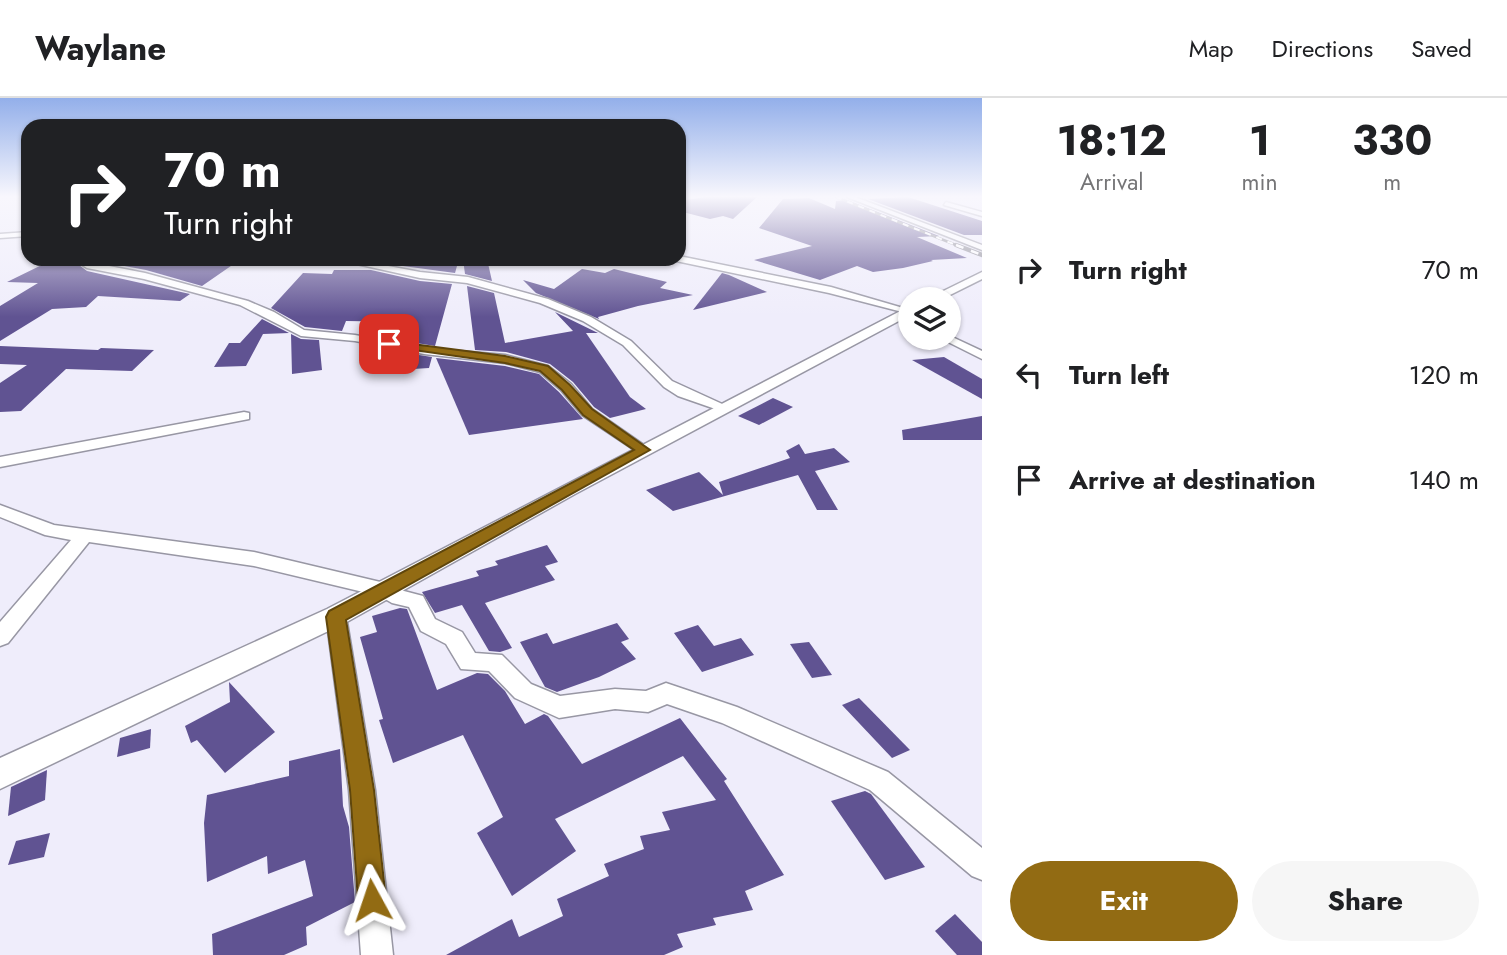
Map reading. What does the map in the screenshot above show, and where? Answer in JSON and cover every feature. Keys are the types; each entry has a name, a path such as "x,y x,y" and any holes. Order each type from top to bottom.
{"street":[{"path":"954,237 982,248"},
{"path":"686,260 831,290 898,312"},
{"path":"90,266 145,276 244,303 270,314 301,333 355,338 424,351 505,359 544,369 566,387 587,412 644,450"},
{"path":"374,266 420,275 468,280 544,301 587,319 627,343 668,384 683,393 724,408"},
{"path":"958,287 982,275"},
{"path":"0,774 336,617 644,450 898,320"},
{"path":"961,345 982,355"},
{"path":"0,462 244,416"},
{"path":"0,511 51,531 254,559 386,590 399,598 416,601 428,625 454,638 469,662 494,662 523,691 546,702 559,707 615,699 648,702 666,693 729,715 879,781 982,866"},
{"path":"0,637 85,536"},
{"path":"336,617 362,790 377,955"}],"building":[{"path":"785,237 917,237 967,258 931,260 933,261 873,272 857,266 820,280 754,260 812,246"},
{"path":"40,266 80,266 87,271 190,294 180,301 98,296 86,307 52,309 0,341 0,306 38,283 7,282"},
{"path":"125,266 231,266 202,286"},
{"path":"403,266 457,266 455,273"},
{"path":"464,266 489,266 492,281 465,274"},
{"path":"582,269 605,273 614,269 667,282 660,288 693,295 638,306 598,317 599,319 536,293 523,280 554,289"},
{"path":"334,270 371,270 420,281 452,284 435,346 398,340 409,322 346,321 342,331 305,327 271,308 303,273 332,274"},
{"path":"722,273 729,275 767,292 693,310"},
{"path":"467,286 494,293 505,343 573,331 555,312 598,333 586,333 630,397 646,409 610,418 594,407 573,382 550,364 506,352 475,350"},
{"path":"262,319 289,333 263,334 246,366 214,367 229,343 240,343"},
{"path":"291,334 301,339 319,340 322,370 292,374"},
{"path":"0,346 154,350 132,371 66,369 21,411 0,412 0,383 27,365 0,364"},
{"path":"393,351 432,357 429,368 381,371"},
{"path":"944,357 982,379 982,399 912,360"},
{"path":"436,358 505,366 539,374 583,419 469,435"},
{"path":"773,398 793,407 759,425 738,416"},
{"path":"982,416 982,440 903,440 902,430"},
{"path":"799,444 805,454 834,448 850,462 815,471 838,510 817,510 798,475 673,511 646,490 699,472 723,495 719,482 790,458 786,451"},
{"path":"547,545 558,562 545,566 555,580 485,603 512,648 500,652 489,651 462,605 435,613 422,592 479,576 476,571 498,565 495,561"},
{"path":"400,608 407,609 437,690 477,673 488,674 505,691 525,724 544,714 548,716 582,764 680,718 727,779 724,781 784,875 745,891 753,910 713,918 716,925 677,934 683,947 664,955 446,955 512,919 519,937 563,916 557,899 609,876 604,864 644,849 640,836 670,830 662,812 716,800 683,756 555,819 576,851 512,896 477,833 503,817 463,735 393,763 379,720 383,719 360,637 377,632 372,616"},
{"path":"617,623 629,639 621,642 636,659 599,677 557,692 545,687 520,642 547,633 553,644"},
{"path":"698,625 714,646 741,638 754,655 702,672 674,633"},
{"path":"809,642 832,675 812,678 790,644"},
{"path":"229,682 275,732 225,773 197,740 191,743 185,726 230,702"},
{"path":"859,698 910,750 892,758 842,705"},
{"path":"151,729 150,748 117,757 120,738"},
{"path":"340,749 343,806 349,827 355,902 306,927 307,945 284,955 213,955 212,934 313,896 305,860 268,874 267,856 207,882 204,823 207,795 289,776 289,761"},
{"path":"47,770 45,800 8,816 11,787"},
{"path":"865,791 871,794 925,867 885,880 831,801"},
{"path":"50,833 44,857 8,865 16,841"},
{"path":"955,914 982,942 982,955 957,955 935,931"}],"railway":[{"path":"936,237 956,245"},
{"path":"956,245 982,255"},
{"path":"956,245 961,247"}],"route":[{"path":"372,900 362,790 336,617 644,450 587,412 566,387 544,369 505,359 424,351 389,344"}]}
